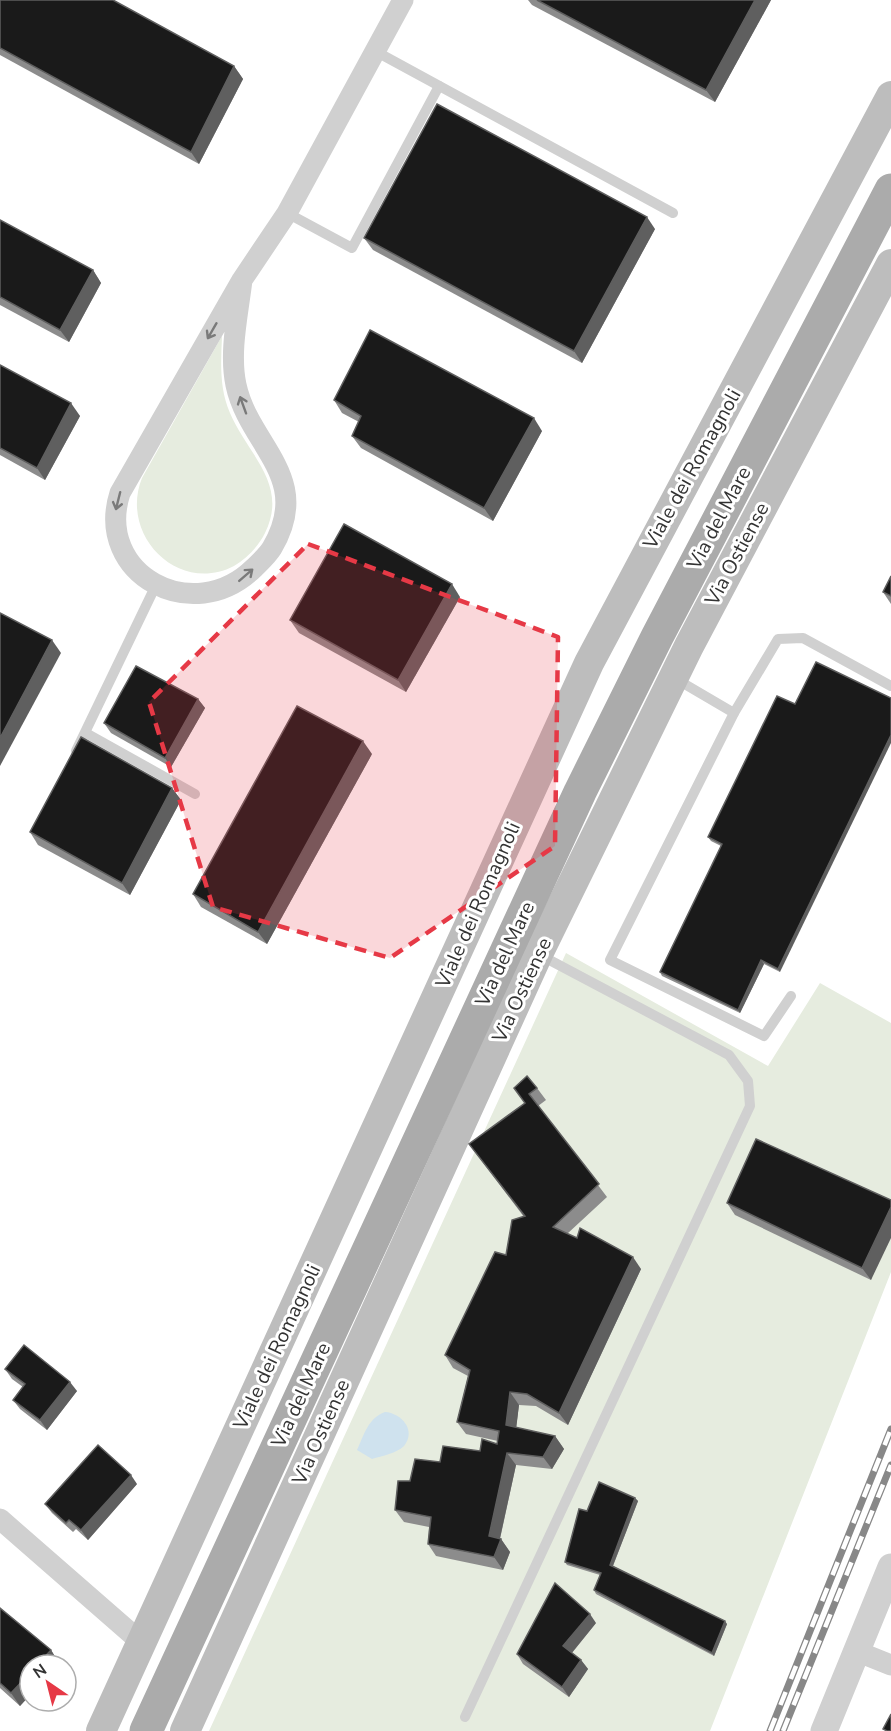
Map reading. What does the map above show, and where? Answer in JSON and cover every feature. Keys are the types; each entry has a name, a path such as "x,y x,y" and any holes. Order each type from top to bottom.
{"main road":[{"name":"Viale dei Romagnoli","path":"101,1731 589,663 891,96"},
{"name":"Via del Mare","path":"146,1731 580,792 657,636 891,190"},
{"name":"Via Ostiense","path":"185,1731 538,954 673,678 891,264"}],"street":[{"path":"242,280 234,350 236,384 244,410 274,458 281,475 287,509 285,520 272,549 265,558 248,574 228,587 205,594 191,595 166,590 156,585 134,566 122,547 116,519 117,502 124,483 242,280 287,213 404,0"},
{"path":"0,1518 142,1643"},
{"path":"824,1731 891,1567"},
{"path":"856,1652 891,1665"}],"lane":[{"path":"375,51 673,213"},
{"path":"287,213 352,248 439,86"},
{"path":"71,760 156,585"},
{"path":"791,996 764,1036 610,960 734,713 778,639 803,638 891,686"},
{"path":"673,678 734,713"},
{"path":"86,733 195,794"},
{"path":"465,1717 750,1106 748,1081 729,1055 538,954"}],"highlighted area":[{"path":"308,544 558,637 555,846 390,958 213,907 149,702"}],"shaded area":[{"path":"222,336 222,375 226,404 263,470 272,499 271,515 259,543 239,563 213,573 193,572 174,566 158,554 146,539 139,520 137,499 142,478"},
{"path":"566,953 768,1066 820,983 891,1023 891,1272 710,1731 209,1731"}],"water":[{"path":"385,1412 397,1415 405,1423 408,1428 408,1440 397,1451 372,1459 357,1450 374,1418"}],"building":[{"path":"0,0 113,0 234,66 191,152 0,48"},
{"path":"537,0 755,0 706,90"},
{"path":"437,104 647,217 574,351 364,238"},
{"path":"0,220 93,270 60,330 0,297"},
{"path":"370,330 534,418 484,508 352,436 361,416 334,400"},
{"path":"0,365 71,403 37,468 0,448"},
{"path":"344,524 452,584 398,680 290,620"},
{"path":"891,576 891,596 883,592"},
{"path":"0,613 52,640 0,738"},
{"path":"816,662 891,698 891,735 778,969 761,960 738,1010 660,972 722,844 708,837 777,696 795,704"},
{"path":"136,666 198,699 165,758 104,723"},
{"path":"297,706 363,741 258,932 193,894"},
{"path":"81,737 172,788 122,883 30,832"},
{"path":"527,1076 537,1088 529,1094 599,1184 553,1227 577,1238 580,1228 633,1257 559,1413 527,1394 510,1392 506,1425 555,1436 543,1457 507,1453 489,1536 501,1539 494,1557 428,1544 431,1517 395,1510 398,1481 410,1481 415,1459 440,1462 443,1446 480,1451 482,1439 497,1444 499,1431 457,1422 470,1370 445,1355 495,1252 506,1255 512,1220 525,1216 469,1144 525,1103 514,1088"},
{"path":"756,1139 891,1200 891,1207 862,1268 727,1203"},
{"path":"24,1345 70,1382 40,1420 13,1400 25,1384 5,1369"},
{"path":"98,1445 131,1475 81,1530 69,1520 66,1523 45,1504"},
{"path":"599,1482 635,1498 610,1565 725,1621 712,1653 594,1590 601,1573 565,1562 579,1509 587,1511"},
{"path":"555,1583 590,1614 563,1646 581,1660 562,1687 517,1654"},
{"path":"0,1608 51,1650 48,1653 18,1653 18,1686 11,1693 0,1683"},
{"path":"891,1714 891,1731 887,1731 883,1729"}],"railway":[{"path":"770,1731 891,1429"},
{"path":"783,1731 891,1465"}]}
